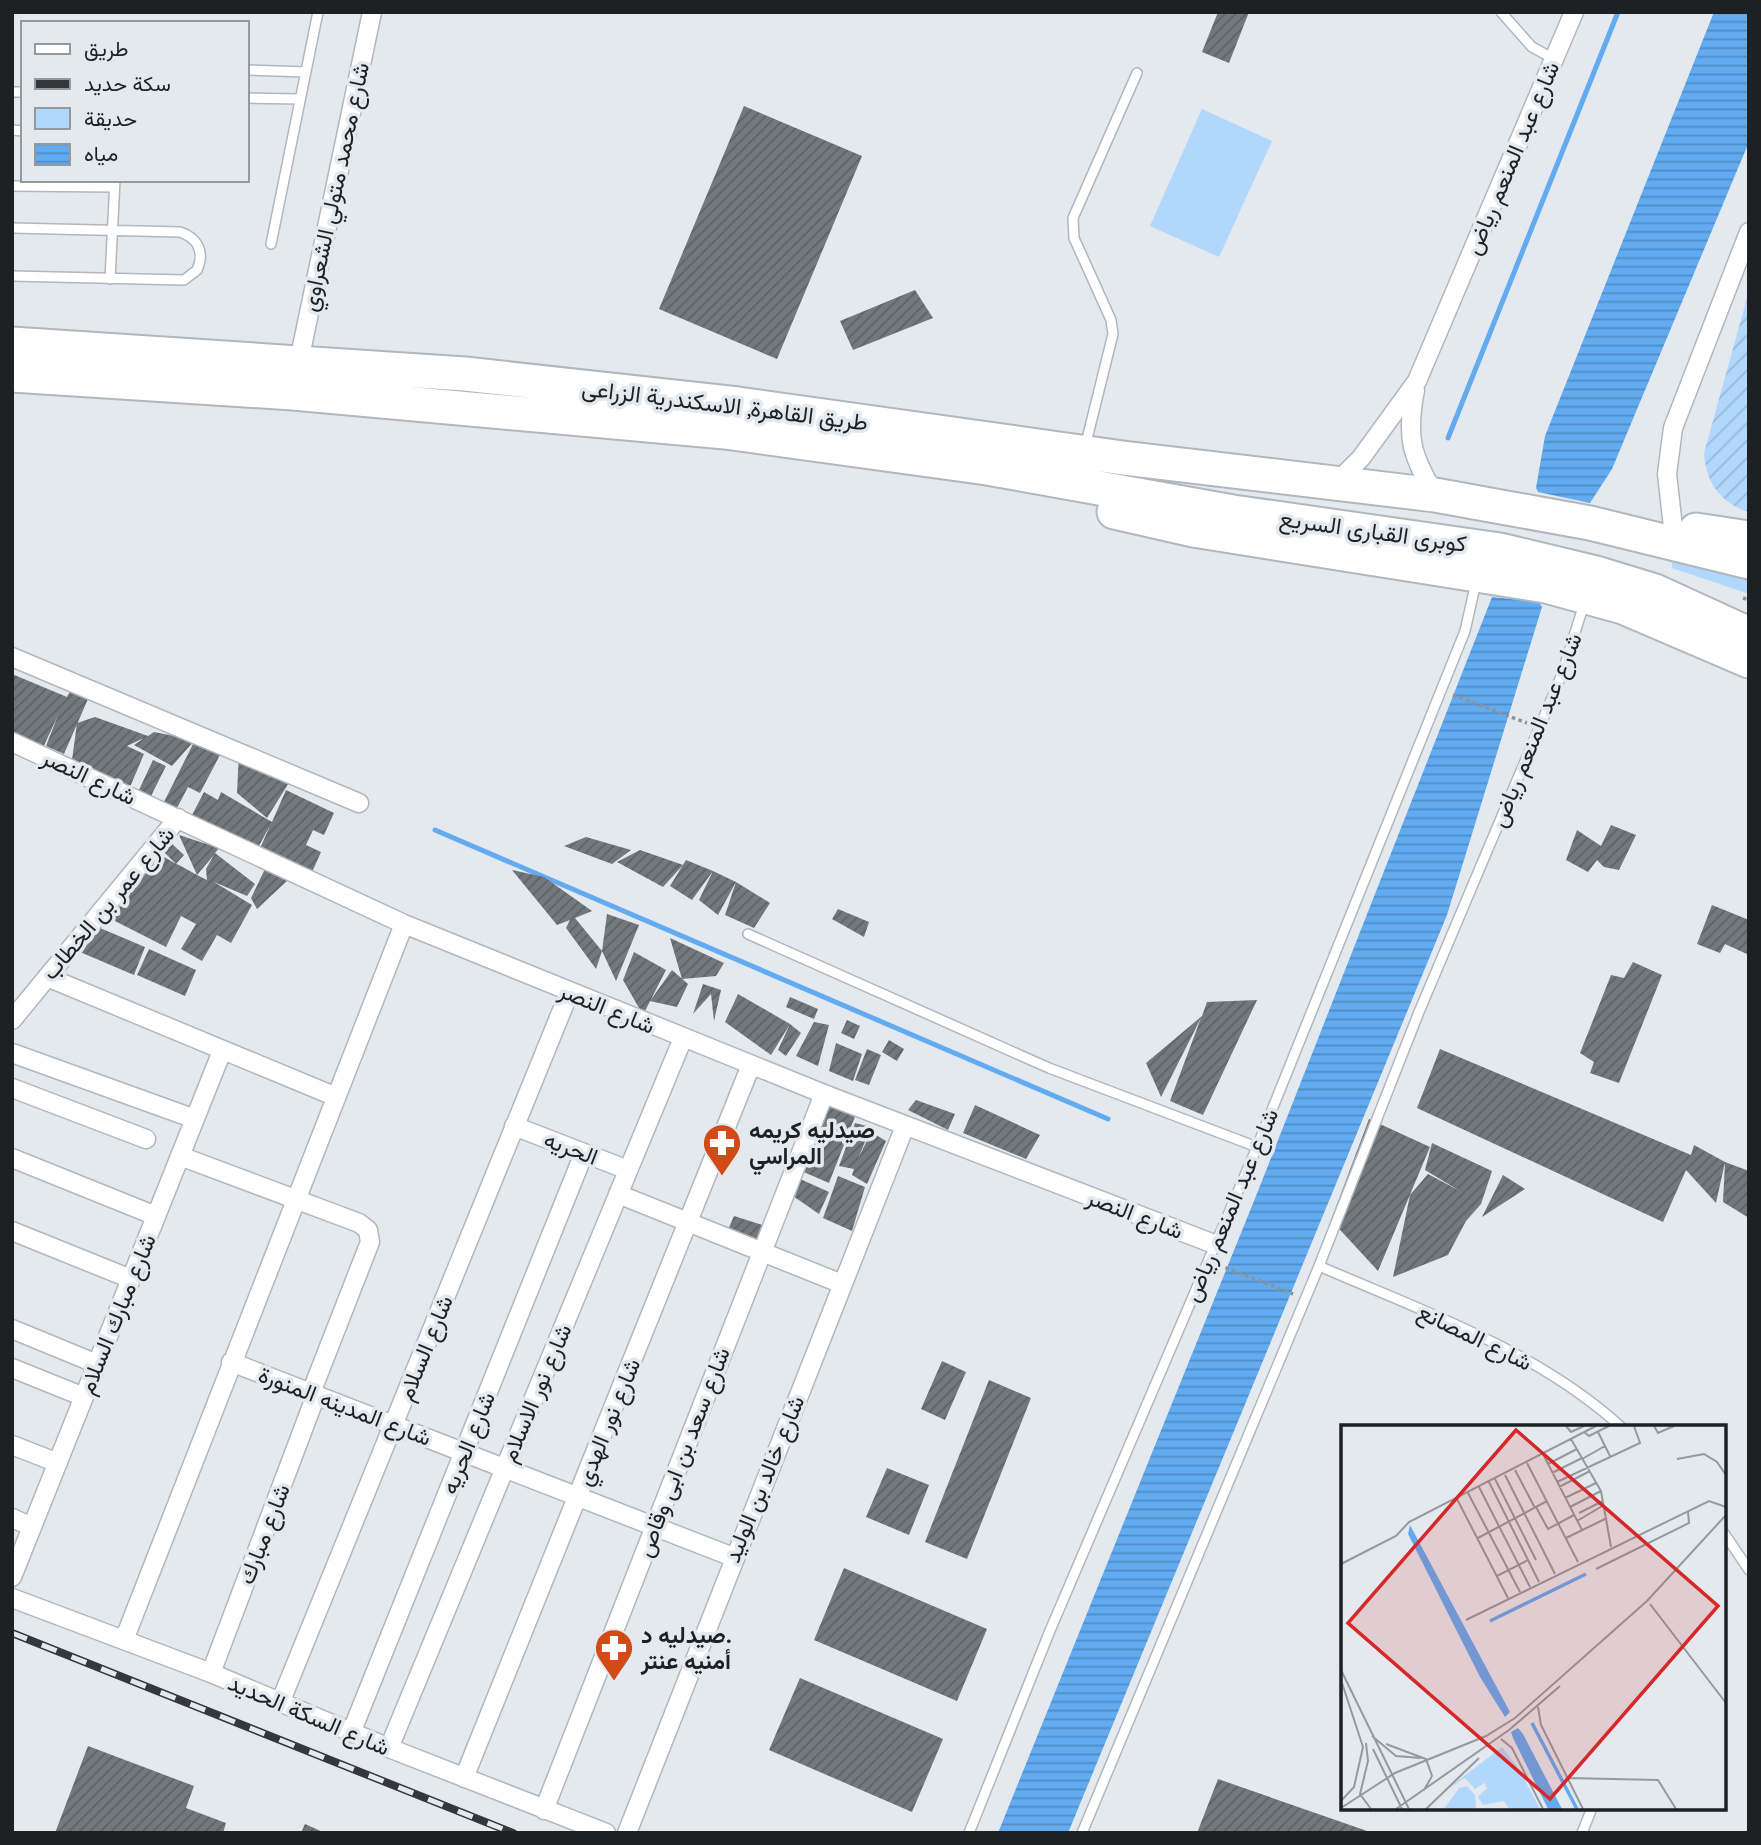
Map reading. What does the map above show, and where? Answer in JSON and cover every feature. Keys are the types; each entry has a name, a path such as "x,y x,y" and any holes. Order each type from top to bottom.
{"highway":[{"name":"طريق القاهرة, الاسكندرية الزراعى","path":"12,344 465,374 738,404 1083,452 1434,495"},
{"name":"طريق القاهرة, الاسكندرية الزراعى","path":"12,375 293,393 726,432 987,468"},
{"path":"987,468 1047,496 1193,530 1477,573 1590,585 1623,607 1749,661"},
{"name":"كوبرى القبارى السريع","path":"987,468 1233,512 1456,542 1590,585 1655,591 1749,634"},
{"name":"كوبرى القبارى السريع","path":"1434,495 1590,523 1749,562"},
{"path":"1590,523 1673,527 1749,538"}],"street":[{"name":"شارع محمد متولي الشعراوي","path":"299,361 372,12"},
{"name":"شارع عبد المنعم رياض","path":"1434,495 1415,461 1409,437 1409,419 1417,381 1574,12"},
{"path":"1673,527 1667,474 1673,429 1749,233"},
{"name":"شارع عبد المنعم رياض","path":"1335,484 1361,458 1417,381"},
{"path":"12,657 359,803"},
{"name":"شارع النصر","path":"12,742 404,925 1210,1252"},
{"name":"شارع عمر بن الخطاب","path":"12,1020 178,818"},
{"path":"124,1640 334,1096 404,925"},
{"path":"47,977 334,1096"},
{"name":"شارع السلام","path":"280,1703 569,993"},
{"name":"شارع نور الاسلام","path":"388,1748 683,1038"},
{"name":"شارع مبارك السلام","path":"12,1577 222,1051"},
{"path":"12,1053 195,1119"},
{"name":"شارع نور الهدي","path":"464,1778 751,1065"},
{"path":"12,1088 146,1139"},
{"name":"شارع سعد بن ابى وقاص","path":"544,1810 824,1094"},
{"name":"الحريه","path":"514,1126 628,1170"},
{"name":"شارع خالد بن الوليد","path":"627,1833 733,1557 905,1126"},
{"name":"شارع الحريه","path":"351,1733 584,1153"},
{"path":"180,1156 294,1199"},
{"path":"12,1158 156,1216"},
{"path":"618,1194 842,1284"},
{"name":"شارع مبارك","path":"211,1673 370,1242 368,1230 359,1223 294,1199"},
{"path":"12,1230 131,1279"},
{"path":"12,1329 97,1364"},
{"name":"شارع المدينه المنورة","path":"231,1362 733,1557"},
{"path":"12,1368 84,1397"},
{"path":"12,1445 58,1463"},
{"path":"12,1518 32,1527"},
{"name":"شارع السكة الحديد","path":"12,1598 211,1673 388,1748 606,1833"}],"lane":[{"path":"271,244 318,12"},
{"path":"1501,12 1532,47 1554,59"},
{"path":"248,70 306,72"},
{"path":"1083,452 1113,334 1111,320 1074,237 1073,218 1137,74"},
{"path":"248,98 300,99"},
{"path":"12,186 115,184 110,279"},
{"path":"12,228 180,232 194,240 201,254 197,270 184,280 12,276"},
{"name":"شارع عبد المنعم رياض","path":"969,1833 1049,1633 1257,1147 1465,631 1474,599 1477,573"},
{"name":"شارع عبد المنعم رياض","path":"1082,1833 1306,1300 1419,1012 1573,645 1590,585"},
{"path":"748,934 1049,1068 1257,1147"},
{"name":"شارع المصانع","path":"1319,1266 1480,1336 1544,1370 1618,1425"},
{"path":"1726,1536 1749,1570"},
{"path":"1582,1833 1591,1810"}],"path":[{"path":"1441,690 1539,728"},
{"path":"1210,1252 1306,1300"}],"green space":[{"path":"1202,109 1272,141 1219,257 1150,226"},
{"path":"1749,291 1749,512 1730,503 1716,490 1708,474 1704,453"},
{"path":"1672,561 1749,579 1749,594 1672,568"}],"water":[{"path":"1714,12 1749,12 1749,142 1612,469 1590,503 1538,492 1536,488 1545,436"},
{"path":"1492,597 1539,602 1542,607 1447,915 1068,1833 998,1833 1256,1196"}],"building":[{"path":"1218,12 1249,12 1229,63 1202,52"},
{"path":"744,106 862,156 777,359 659,309"},
{"path":"915,290 933,318 853,350 840,321"},
{"path":"12,674 67,697 70,691 88,699 64,754 46,746 58,715 42,750 12,737"},
{"path":"95,717 148,736 154,732 195,740 172,766 134,745 144,738 127,746 144,754 130,787 72,760 77,723"},
{"path":"195,740 221,753 200,793 188,787 177,808 164,802"},
{"path":"239,752 290,781 267,818 237,793"},
{"path":"153,760 166,766 151,796 139,790"},
{"path":"286,790 334,813 324,835 313,830 306,845 321,852 309,879 257,855 270,826 256,851 191,817 204,792 218,800 221,792 272,822"},
{"path":"1611,825 1636,835 1619,870 1604,867 1597,860 1588,872 1566,860 1577,830 1601,846"},
{"path":"179,835 219,848 215,853 255,884 247,896 214,882 252,905 231,943 217,935 202,961 181,949 196,924 181,916 166,947 113,920 129,887 161,855 197,875","holes":["214,855 206,869 207,880 197,875"]},
{"path":"586,837 631,850 612,864 564,846"},
{"path":"170,842 184,855 176,864 162,850"},
{"path":"640,850 683,865 663,887 617,862"},
{"path":"686,860 713,871 692,900 670,886"},
{"path":"265,869 288,880 257,909 251,898"},
{"path":"512,870 544,877 592,911 575,918 602,951 596,969 566,928 570,920 557,925"},
{"path":"713,871 736,882 718,915 699,900"},
{"path":"736,882 770,903 754,928 725,915"},
{"path":"1712,905 1749,920 1749,955 1725,944 1720,953 1697,944"},
{"path":"838,909 869,922 864,937 832,919"},
{"path":"607,914 639,925 616,981 602,951"},
{"path":"100,928 145,947 134,975 80,952"},
{"path":"670,938 724,963 716,976 682,979"},
{"path":"149,949 196,970 185,996 137,975"},
{"path":"634,952 666,970 643,1015 623,980"},
{"path":"1633,962 1662,975 1619,1083 1590,1073 1594,1062 1580,1053 1611,975 1624,978"},
{"path":"672,970 688,984 677,1007 650,1001"},
{"path":"703,984 721,990 714,1021 711,994 693,1014"},
{"path":"738,994 790,1024 771,1055 725,1022"},
{"path":"790,997 818,1009 814,1019 786,1007"},
{"path":"1257,1000 1203,1115 1170,1101 1201,1018 1161,1097 1146,1063 1202,1016 1207,1002"},
{"path":"847,1020 860,1026 854,1039 841,1033"},
{"path":"814,1022 829,1025 818,1066 796,1056"},
{"path":"790,1024 801,1033 786,1056 778,1050"},
{"path":"889,1040 904,1049 897,1061 882,1052"},
{"path":"836,1043 862,1054 853,1081 829,1071"},
{"path":"867,1049 881,1055 869,1085 855,1080"},
{"path":"1440,1049 1691,1155 1694,1145 1725,1162 1716,1203 1686,1170 1663,1222 1417,1108"},
{"path":"916,1100 955,1114 948,1130 908,1110"},
{"path":"827,1101 856,1114 829,1183 799,1170"},
{"path":"975,1105 1040,1135 1026,1159 963,1133"},
{"path":"1369,1119 1430,1147 1378,1271 1331,1220"},
{"path":"855,1123 871,1127 858,1159 871,1132 886,1141 867,1184 852,1175 854,1169 839,1166"},
{"path":"1432,1143 1492,1171 1481,1204 1466,1221 1448,1255 1393,1277 1410,1195 1428,1174 1460,1191 1425,1170"},
{"path":"1725,1162 1749,1171 1749,1218 1723,1202"},
{"path":"1503,1175 1525,1189 1482,1217"},
{"path":"838,1176 865,1187 852,1231 823,1218"},
{"path":"798,1178 829,1192 819,1214 793,1196"},
{"path":"734,1216 766,1226 754,1249 727,1232"},
{"path":"942,1361 966,1372 945,1420 921,1409"},
{"path":"989,1380 1031,1398 967,1559 925,1542"},
{"path":"887,1468 929,1485 909,1535 866,1517"},
{"path":"844,1568 987,1629 957,1701 814,1640"},
{"path":"800,1678 943,1739 912,1812 769,1750"},
{"path":"88,1746 194,1786 186,1808 226,1823 223,1833 55,1833"},
{"path":"1218,1779 1370,1832 1370,1833 1197,1833"},
{"path":"305,1824 325,1833 301,1833"}],"waterway":[{"path":"1448,438 1618,12"},
{"path":"435,830 1108,1119"}],"railway":[{"path":"12,1633 513,1833"}],"place":[{"name":"صيدليه كريمه المراسي","path":"722,1177"},
{"name":"صيدليه د. أمنيه عنتر","path":"614,1682"}]}
